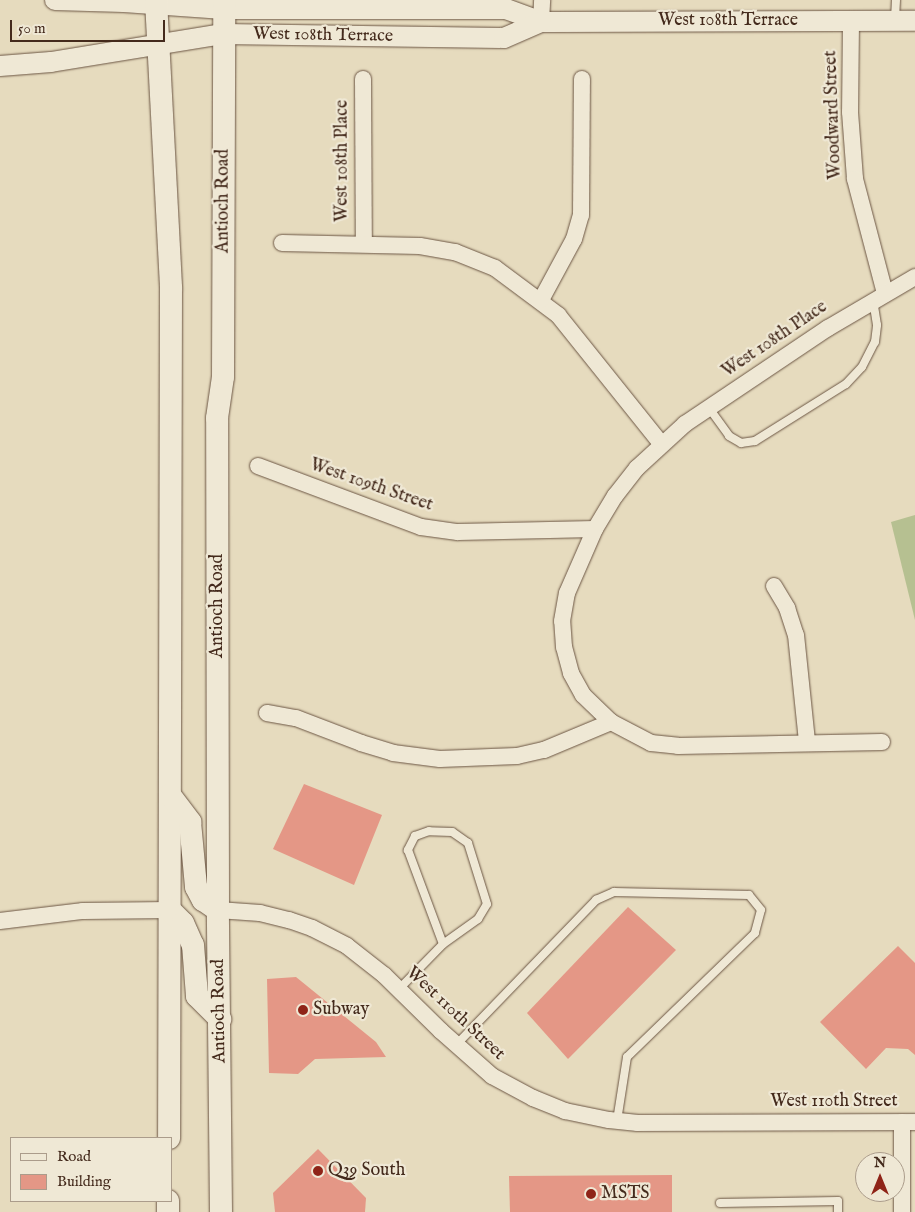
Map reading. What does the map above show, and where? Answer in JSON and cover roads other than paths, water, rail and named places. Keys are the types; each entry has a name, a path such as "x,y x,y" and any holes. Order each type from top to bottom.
{"main road":[{"path":"156,2 171,288 169,1137"},
{"name":"Antioch Road","path":"222,1212 218,910 217,418 223,377 222,34 224,4"},
{"path":"170,795 190,822 197,889 204,901 218,910"},
{"path":"170,910 180,918 193,945 197,996 220,1019"}],"street":[{"name":"West 108th Terrace","path":"55,0 506,9 541,22 915,21"},
{"path":"541,22 542,0"},
{"name":"Woodward Street","path":"851,21 850,112 855,178 879,297"},
{"name":"West 108th Terrace","path":"0,66 51,62 222,34 504,38 541,22"},
{"name":"West 108th Place","path":"363,79 364,244"},
{"path":"541,300 574,239 581,215 582,79"},
{"name":"West 108th Place","path":"282,242 420,246 455,252 496,268 541,300 578,338 662,445"},
{"name":"West 108th Place","path":"882,742 678,746 651,743 611,722 583,695 571,673 564,648 562,621 567,594 595,530 615,496 636,468 686,424 709,408 828,328 915,277"},
{"name":"West 109th Street","path":"258,466 421,527 458,532 595,530"},
{"path":"774,586 787,608 796,635 808,742"},
{"path":"267,713 296,718 361,744 392,753 440,759 517,756 544,750 611,722"},
{"path":"0,921 83,911 170,910"},
{"name":"West 110th Street","path":"218,910 260,913 312,928 347,946 399,989 456,1045 492,1076 532,1098 565,1111 638,1123 908,1122"},
{"path":"902,1212 908,1122"}],"lane":[{"path":"895,21 896,0"},
{"path":"709,408 729,436 740,443 754,441 846,384 862,367 875,342 879,297"},
{"path":"399,989 443,944 478,919 487,904 468,843 452,832 429,830 415,836 408,850 443,944"},
{"path":"456,1045 596,900 614,892 749,895 761,910 754,933 627,1057 617,1120"},
{"path":"720,1203 838,1201 838,1212"},
{"path":"782,1202 782,1212"}],"place":[{"name":"Subway","path":"303,1010"},
{"name":"Q39 South","path":"318,1171"},
{"name":"MSTS","path":"591,1194"}]}
